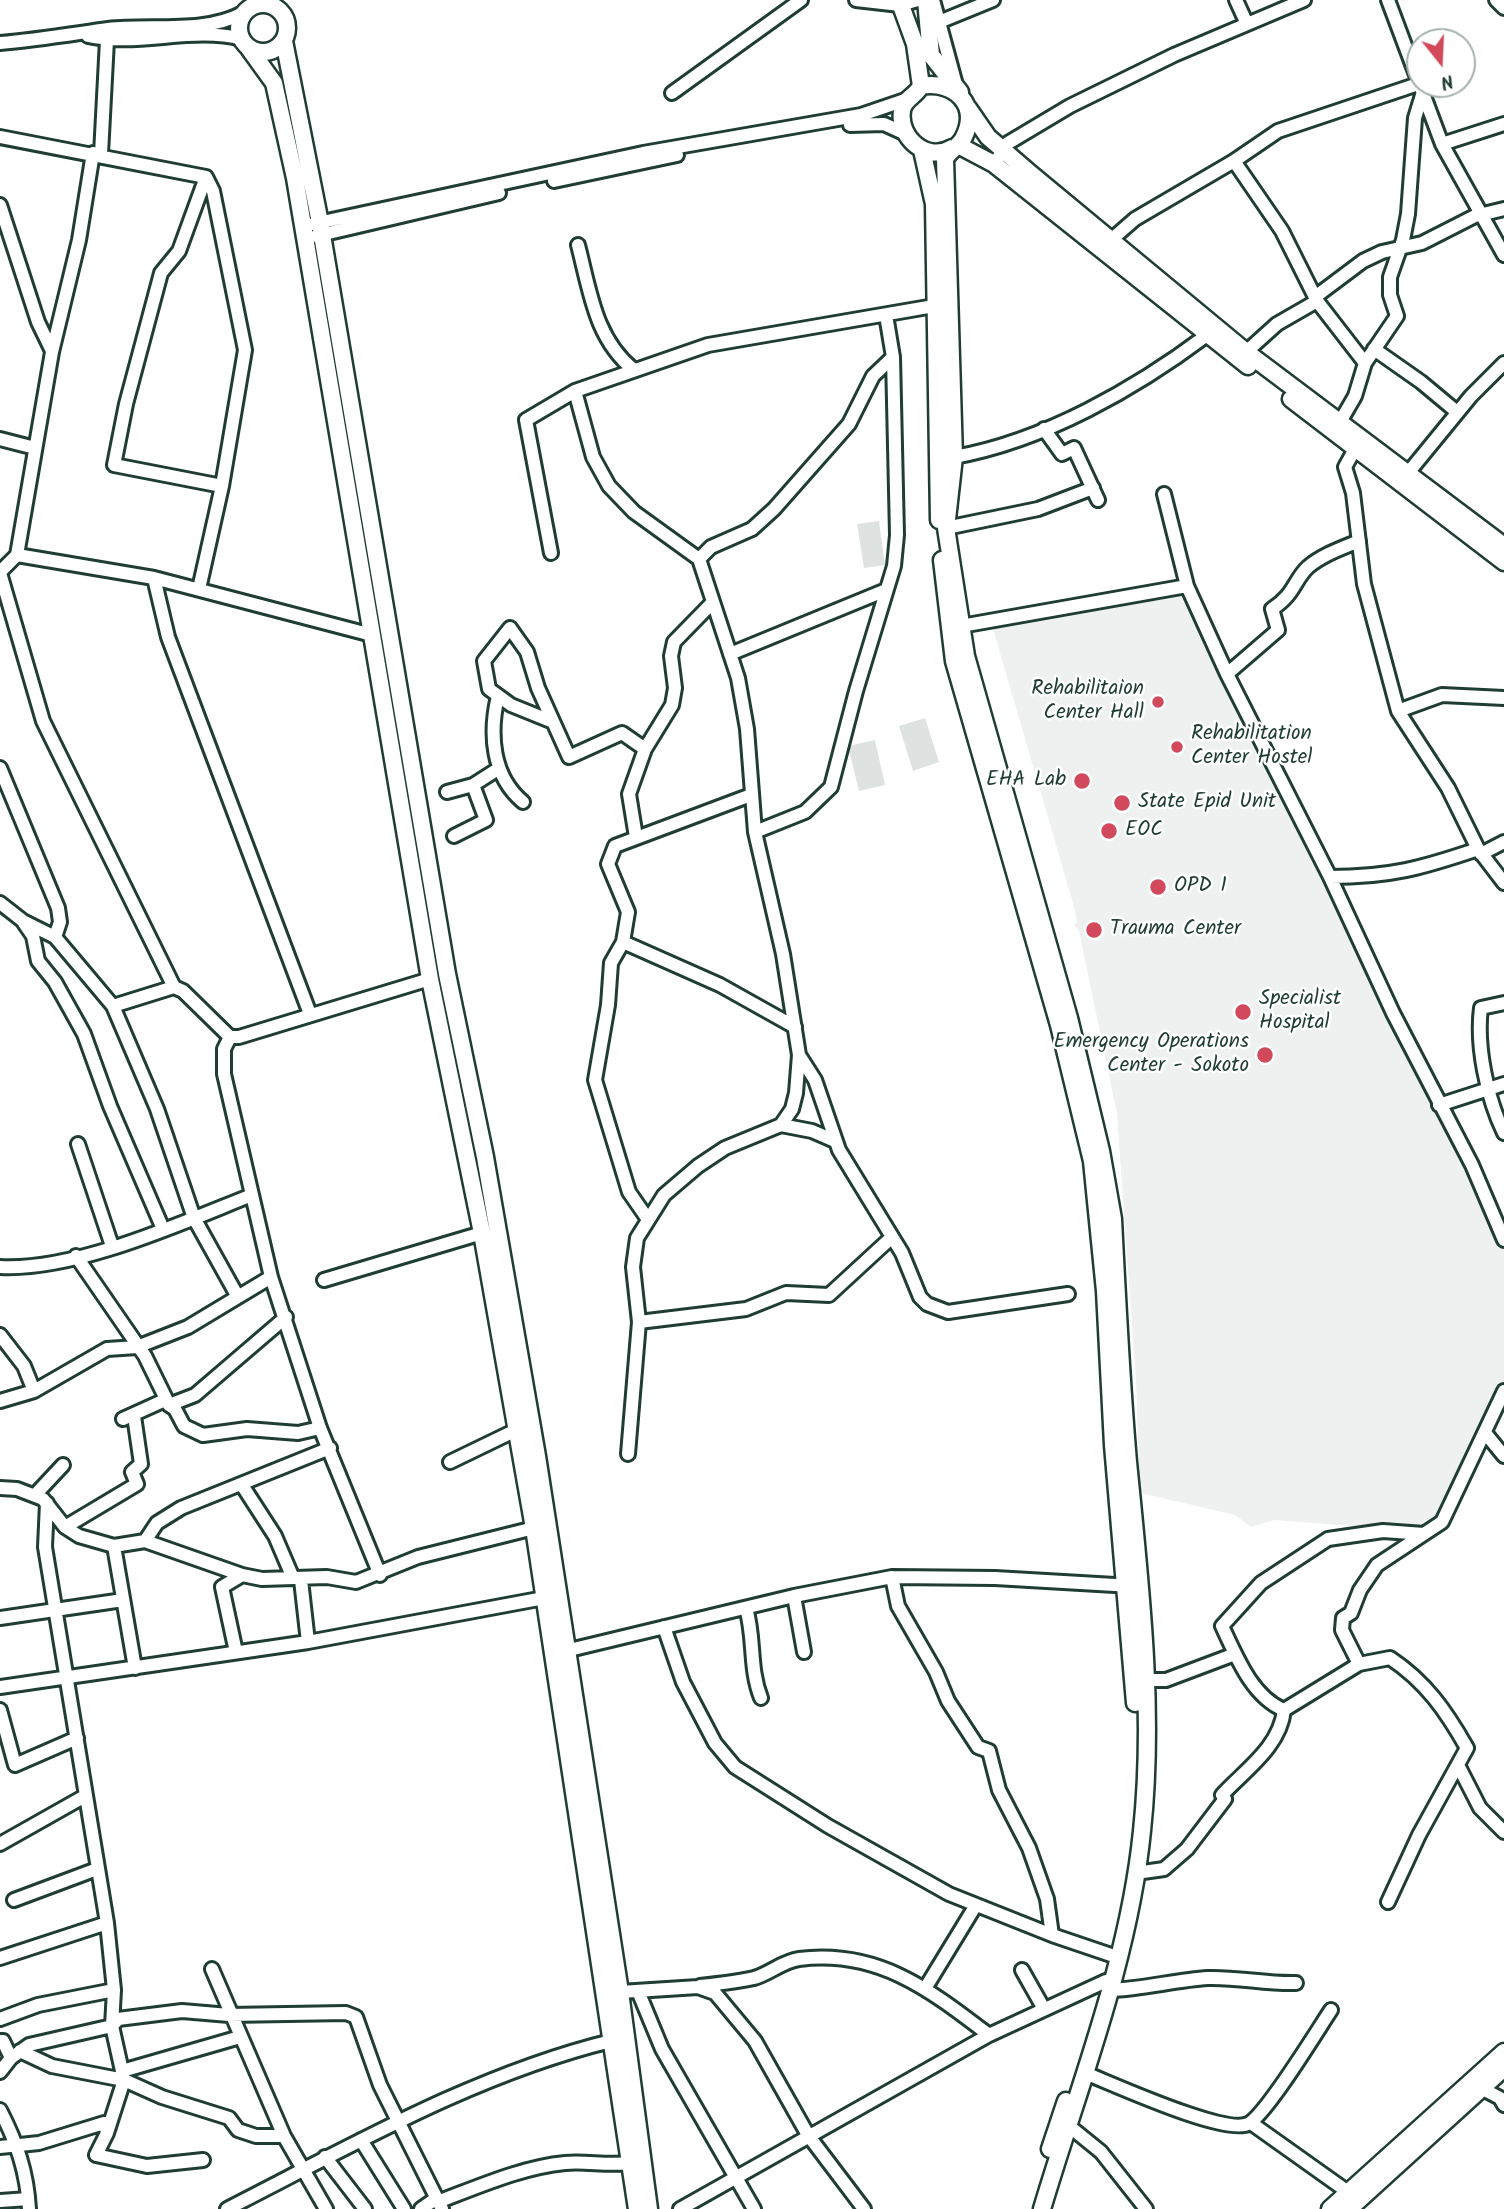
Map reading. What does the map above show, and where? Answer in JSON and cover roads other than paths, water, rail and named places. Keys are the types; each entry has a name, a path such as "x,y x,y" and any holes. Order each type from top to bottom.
{"main road":[{"path":"926,0 926,27 931,55 947,72 975,122 1003,150 1246,352 1504,546"},
{"path":"900,2 915,44 918,92"},
{"path":"636,2209 611,2041 559,1652 520,1360 485,1157 447,974 321,229 284,41 288,25 280,7 246,8 240,22 245,43 268,72 278,95 430,979 482,1233 544,1598 559,1652 620,1992 649,2209"},
{"path":"245,43 270,49 284,41"},
{"path":"964,99 947,87 918,92 905,101 901,122 906,134 922,150 933,196 939,516 945,601 954,661 1059,1025 1092,1161 1105,1291 1113,1445 1146,1680 1146,1774 1136,1872 1085,2073 1042,2209"},
{"path":"964,99 965,132 945,159 954,457 946,528 966,656 1059,981 1101,1151 1113,1219 1134,1586 1134,1827 1108,1986 1032,2209"},
{"path":"922,150 937,152 955,146 994,164 1207,335 1504,562"},
{"path":"1357,2202 1504,2052"},
{"path":"1330,2209 1357,2202 1504,2068"}],"street":[{"path":"672,93 801,0"},
{"path":"856,0 918,0"},
{"path":"933,0 950,69 964,99"},
{"path":"939,22 993,0"},
{"path":"1236,0 1247,24"},
{"path":"994,164 1008,143 1070,106 1174,55 1304,0"},
{"path":"1388,0 1406,51"},
{"path":"1496,0 1504,8"},
{"path":"0,43 85,35 107,29 213,23 231,20 246,8"},
{"path":"85,35 107,40 216,36 245,43"},
{"path":"107,40 97,154 52,352 17,555 0,573 43,720 174,987 183,991 230,1037 247,1036 310,1014 430,979"},
{"path":"303,233 643,153 862,115 918,92"},
{"path":"1111,240 1135,219 1234,161 1278,131 1406,94"},
{"path":"1340,422 1355,396 1365,363 1396,316 1389,283 1408,214 1419,98"},
{"path":"1423,98 1442,144 1504,255"},
{"path":"321,229 748,141 862,123 884,124 906,134"},
{"path":"1442,144 1490,131 1504,124"},
{"path":"0,137 205,177"},
{"path":"1234,161 1282,231 1316,299 1365,363"},
{"path":"198,589 222,486 245,350 221,216 205,177"},
{"path":"205,177 179,251 161,273 126,404 114,465 222,486"},
{"path":"0,205 38,322 52,352"},
{"path":"1246,352 1271,329 1316,299 1363,261 1382,252 1422,243 1482,214 1504,209"},
{"path":"578,245 598,319 611,350 634,370"},
{"path":"551,553 526,420 575,391 708,345 934,306"},
{"path":"755,832 805,812 831,787 894,566 897,535 893,357 886,315"},
{"path":"954,457 978,453 1044,429 1111,398 1207,335"},
{"path":"1374,349 1421,382 1457,412"},
{"path":"699,559 711,547 752,529 774,509 849,424 873,376 893,357"},
{"path":"1408,473 1457,412 1504,363"},
{"path":"575,391 593,457 609,486 634,512 699,559 738,678 747,729 755,832 783,954 799,1055 792,1109 781,1125"},
{"path":"946,528 1095,494 1074,448 1062,454 1044,429"},
{"path":"0,439 35,448"},
{"path":"1355,449 1345,464 1353,493 1364,584 1398,711 1448,788 1480,851 1504,883"},
{"path":"1164,494 1187,586 1227,674 1331,877 1393,1013 1500,1219 1504,1240"},
{"path":"1227,674 1278,630 1272,609 1288,598 1305,570 1328,555 1359,541"},
{"path":"17,555 154,578 372,635"},
{"path":"154,578 168,637 310,1014"},
{"path":"961,626 1187,586"},
{"path":"730,654 886,590"},
{"path":"636,837 629,794 645,749 672,705 675,688 671,656 674,642 712,603"},
{"path":"553,722 511,705 489,690 484,661 510,628 527,652 569,757 622,733 645,749"},
{"path":"1398,711 1442,695 1504,698"},
{"path":"498,696 494,711 498,769 509,790 523,802"},
{"path":"0,768 58,908 60,922 55,937"},
{"path":"447,792 472,785 498,769"},
{"path":"454,836 486,820 472,785"},
{"path":"647,1218 629,1192 595,1080 608,1005 611,963 623,942 628,912 608,864 615,846 751,795"},
{"path":"1331,877 1359,878 1412,871 1504,842"},
{"path":"0,903 23,921 55,937 113,1006 157,1109 194,1218 238,1297"},
{"path":"23,921 33,936 38,961 55,982 84,1034 110,1106 163,1229"},
{"path":"623,942 720,985 795,1027"},
{"path":"113,1006 174,987"},
{"path":"1504,1003 1482,1008 1479,1026 1488,1088 1504,1133"},
{"path":"230,1037 224,1049 224,1074 271,1277 320,1427 380,1575"},
{"path":"799,1055 816,1080 835,1141 892,1237 920,1297 938,1310 948,1312 1068,1294"},
{"path":"1440,1105 1504,1084"},
{"path":"628,1454 639,1322 634,1267 637,1238 647,1218 664,1195 724,1148 781,1125 812,1131 835,1141"},
{"path":"78,1144 112,1247"},
{"path":"0,1267 47,1264 112,1247 252,1195"},
{"path":"324,1280 482,1233"},
{"path":"639,1322 746,1309 786,1293 830,1295 892,1237"},
{"path":"76,1256 138,1347 167,1403 176,1409 184,1426 203,1435 247,1429 298,1433 320,1427"},
{"path":"0,1401 34,1391 107,1349 138,1347 188,1327 271,1277"},
{"path":"65,1527 137,1484 132,1472 141,1464 141,1445 128,1417 195,1395 286,1317"},
{"path":"2,1343 24,1366 34,1391"},
{"path":"1360,1664 1342,1630 1343,1618 1351,1613 1360,1590 1377,1565 1442,1522 1486,1434 1504,1391"},
{"path":"450,1462 510,1433"},
{"path":"1486,1434 1504,1456"},
{"path":"145,1541 157,1523 181,1508 330,1448"},
{"path":"35,1495 63,1465"},
{"path":"242,1485 275,1536 297,1579 308,1642"},
{"path":"0,1488 35,1495 47,1503 65,1527 79,1536 114,1546 145,1541 242,1575 276,1580 327,1577 356,1582 380,1575 418,1557 534,1528"},
{"path":"47,1503 44,1547 107,1923 114,1990 112,2026 123,2076 96,2152 98,2158 148,2166 203,2160"},
{"path":"1284,1710 1262,1696 1235,1654 1222,1626 1261,1583 1328,1539 1382,1531 1424,1535"},
{"path":"114,1546 135,1668"},
{"path":"236,1652 222,1587 242,1575"},
{"path":"559,1652 794,1596 892,1577 995,1578 1134,1586"},
{"path":"892,1577 898,1606 936,1672 948,1701 978,1747 989,1751 999,1790 1029,1848 1047,1899 1052,1935"},
{"path":"794,1596 804,1652"},
{"path":"0,1687 59,1676 66,1678 308,1642 544,1598"},
{"path":"0,1618 124,1600"},
{"path":"746,1608 751,1631 754,1681 761,1698"},
{"path":"664,1627 683,1682 715,1743 735,1767 828,1826 949,1894 1111,1955"},
{"path":"1146,1680 1166,1679 1235,1654"},
{"path":"1136,1872 1164,1870 1187,1849 1225,1799 1222,1795 1261,1757 1281,1728 1284,1710 1360,1664 1390,1658 1413,1674 1436,1697 1467,1748 1460,1767 1419,1835 1388,1902"},
{"path":"0,1710 15,1765 77,1738"},
{"path":"1460,1767 1480,1808 1504,1832"},
{"path":"0,1844 85,1796"},
{"path":"14,1899 97,1869"},
{"path":"926,1987 976,1905"},
{"path":"0,1958 107,1923"},
{"path":"620,1992 698,1987 756,1978 796,1959 842,1959 891,1970 926,1987 989,2035"},
{"path":"212,1969 229,2015 284,2136 326,2209"},
{"path":"1022,1970 1044,2009"},
{"path":"680,2209 989,2035 1044,2009 1108,1986 1240,1977 1270,1984 1296,1983"},
{"path":"698,1987 715,1993 740,2019 808,2135 864,2209"},
{"path":"0,2019 38,2005 114,1990"},
{"path":"638,1991 662,2049 754,2209"},
{"path":"1251,2123 1293,2068 1331,2010"},
{"path":"0,2072 16,2054 29,2045 112,2026 118,2019 182,2011 229,2015 346,2013 356,2017 380,2085 441,2205"},
{"path":"123,2076 240,2037"},
{"path":"0,2040 16,2054 61,2069 123,2076 229,2118 238,2130 256,2136 284,2136"},
{"path":"227,2209 325,2157 546,2058 611,2041"},
{"path":"1085,2073 1196,2117 1225,2124 1251,2123 1357,2202"},
{"path":"1481,2088 1502,2099"},
{"path":"0,2110 18,2146 29,2204 0,2201"},
{"path":"0,2147 38,2143 104,2123 106,2129"},
{"path":"1069,2126 1101,2152 1146,2209"},
{"path":"361,2140 404,2209"},
{"path":"325,2157 365,2209"},
{"path":"441,2205 500,2179 562,2163 604,2166 630,2163"},
{"path":"421,2209 434,2200 441,2205"}],"place":[{"name":"Rehabilitaion Center Hall","path":"1158,702"},
{"name":"Rehabilitation Center Hostel","path":"1177,747"},
{"name":"EHA Lab","path":"1082,781"},
{"name":"State Epid Unit","path":"1122,803"},
{"name":"EOC","path":"1109,831"},
{"name":"OPD 1","path":"1158,887"},
{"name":"Trauma Center","path":"1094,930"},
{"name":"Specialist Hospital","path":"1243,1012"},
{"name":"Emergency Operations Center - Sokoto","path":"1265,1055"}]}
